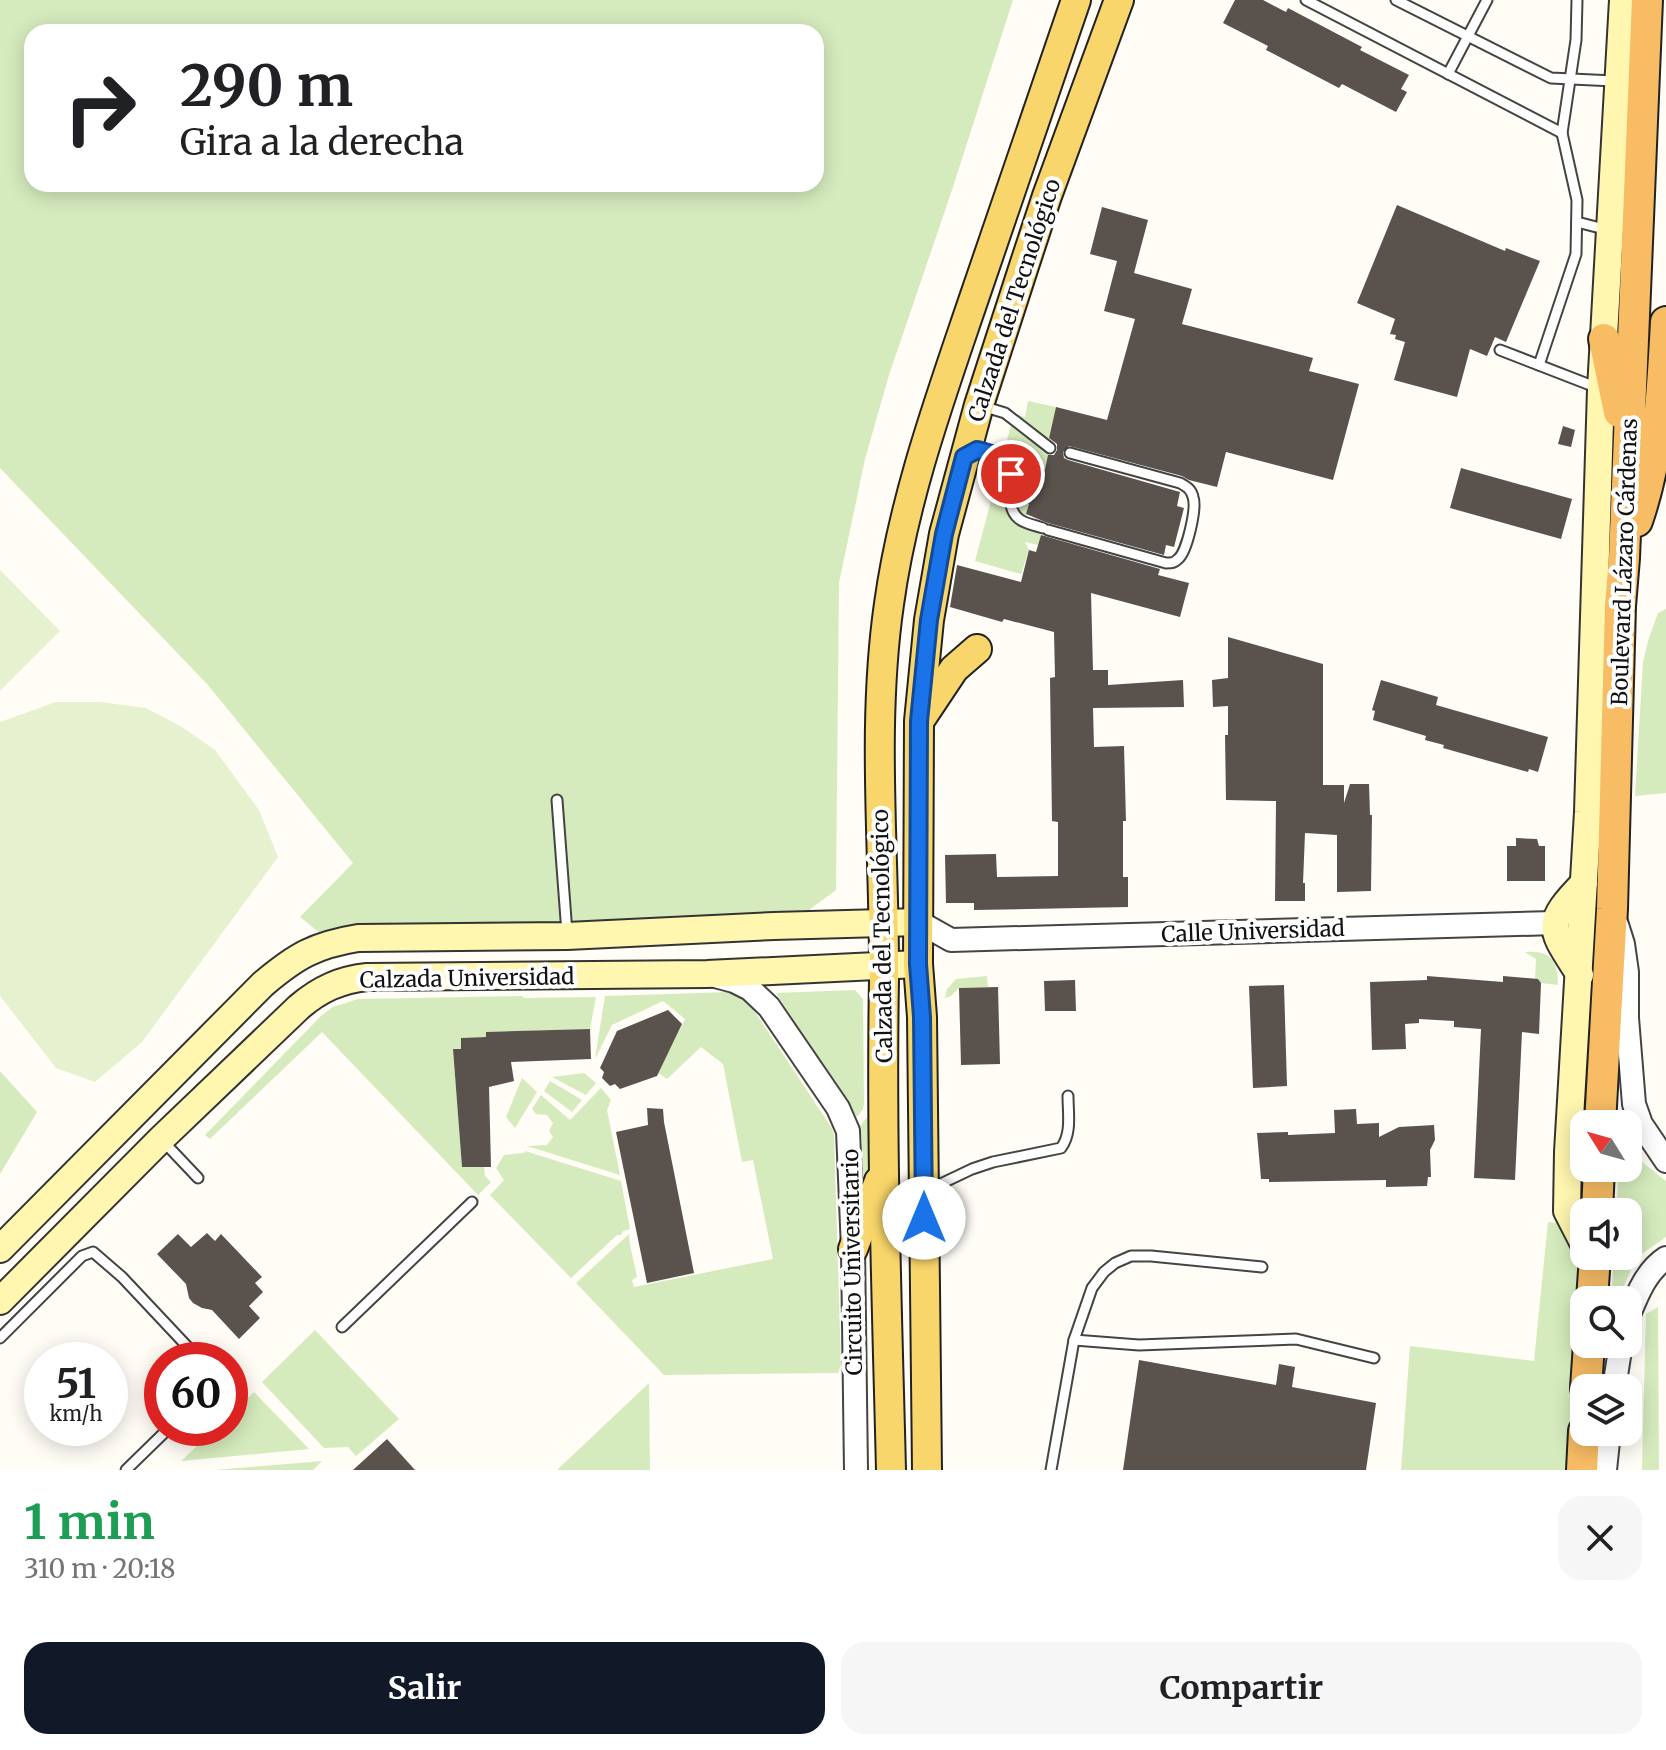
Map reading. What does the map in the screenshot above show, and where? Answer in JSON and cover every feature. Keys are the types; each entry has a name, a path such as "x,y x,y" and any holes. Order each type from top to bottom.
{"highway":[{"name":"Boulevard Lázaro Cárdenas","path":"1601,1110 1612,909 1620,606 1647,0"},
{"path":"1624,558 1655,459 1666,322"},
{"path":"1604,339 1628,458"},
{"path":"1582,1470 1583,1446"}],"main road":[{"name":"Calzada del Tecnológico","path":"891,1470 879,727 888,605 916,476 1076,0"},
{"path":"1047,196 1057,143 1100,0"},
{"name":"Calzada del Tecnológico","path":"927,1470 923,1071 918,964 919,721 929,620 944,534 979,405 1047,196 1119,0"},
{"name":"Boulevard Lázaro Cárdenas","path":"1570,1216 1567,1211 1568,1152 1584,883 1601,389 1623,0"},
{"path":"919,721 954,669 977,649"},
{"path":"879,727 892,756 895,774 898,878 909,886 919,875"},
{"path":"1580,975 1558,941 1555,923 1564,904 1584,883"},
{"name":"Calzada Universidad","path":"0,1249 263,984 288,963 312,949 358,938 567,936 919,922"},
{"name":"Calzada Universidad","path":"0,1301 161,1139 314,994 330,985 367,977 883,976 918,964"},
{"path":"883,976 904,990 912,1060 923,1071"},
{"path":"853,1249 884,1165"},
{"path":"887,1296 925,1296"}],"street":[{"path":"1612,909 1625,958 1634,1104 1641,1124 1666,1161"},
{"path":"918,964 951,940 919,922"},
{"name":"Calle Universidad","path":"951,940 1555,923"},
{"name":"Circuito Universitario","path":"707,974 734,981 760,996 838,1108 848,1131 851,1148 856,1470"},
{"path":"71,1178 97,1203"},
{"path":"1642,1286 1660,1261 1666,1258"},
{"path":"1605,1470 1608,1446"}],"lane":[{"path":"1306,0 1562,133"},
{"path":"1396,0 1551,78 1618,82"},
{"path":"1448,74 1487,0"},
{"path":"1539,365 1576,254 1577,200 1562,133 1576,40 1577,0"},
{"path":"1577,222 1610,230"},
{"path":"1500,350 1601,389"},
{"path":"979,405 1005,413 1050,448"},
{"path":"964,457 977,450 1005,460 1011,474 1012,511 1018,519 1166,563 1175,562 1181,556 1194,513 1192,492 1180,483 1070,453"},
{"path":"557,800 567,936"},
{"path":"923,1192 972,1169 1061,1148 1069,1132 1068,1096"},
{"path":"161,1139 198,1178"},
{"path":"342,1327 472,1202"},
{"path":"0,1338 82,1256 93,1252 122,1277 183,1342"},
{"path":"1051,1470 1074,1340 1092,1288 1104,1272 1131,1256 1262,1267"},
{"path":"1074,1340 1139,1345 1296,1339 1374,1358"},
{"path":"126,1470 151,1446"}],"green space":[{"path":"0,0 1013,0 889,375 865,459 839,583 836,890 809,910 321,934 300,917 353,863 208,685 0,468"},
{"path":"1028,401 1056,407 1045,469 1040,468 1036,480 1026,477 1019,501 1029,504 1025,519 1044,524 1038,545 1025,542 1029,550 1021,574 975,561 1014,414 1025,417"},
{"path":"0,570 60,631 0,691"},
{"path":"1666,609 1666,793 1635,796 1643,662 1658,613"},
{"path":"56,702 100,702 146,708 182,727 215,750 259,810 278,857 142,1042 95,1082 56,1068 0,996 0,722"},
{"path":"1525,952 1541,953 1551,959 1558,985 1535,979 1536,959"},
{"path":"987,976 988,987 959,988 945,998 947,989 956,979"},
{"path":"855,990 863,999 864,1104 857,1117 776,993"},
{"path":"731,992 743,998 753,1009 834,1134 841,1365 838,1373 664,1375 576,1283 629,1234 637,1277 632,1280 634,1287 773,1259 753,1160 742,1162 723,1064 701,1047 667,1079 658,1073 685,1019 663,1001 612,1025 595,1059 605,996"},
{"path":"596,997 590,1029 487,1032 486,1037 461,1038 461,1049 453,1049 462,1166 484,1167 485,1176 491,1182 478,1195 322,1032 210,1139 205,1135 333,1007 358,999"},
{"path":"0,1071 37,1112 0,1174"},
{"path":"584,1073 596,1083 586,1095 552,1077"},
{"path":"522,1078 537,1092 515,1128 506,1117"},
{"path":"550,1081 582,1100 572,1112 544,1091"},
{"path":"601,1088 611,1100 607,1110 620,1175 527,1146 547,1145 553,1137 549,1131 553,1123 547,1115 536,1114 532,1109 541,1095 570,1120"},
{"path":"872,1108 872,1127 865,1199 860,1126"},
{"path":"525,1151 621,1181 630,1229 617,1235 571,1278 490,1195 504,1180 496,1168 504,1155"},
{"path":"1642,1162 1666,1181 1666,1237 1642,1254 1642,1198 1617,1198 1618,1182 1642,1182"},
{"path":"1548,1222 1557,1223 1570,1243 1570,1270 1578,1270 1577,1286 1570,1286 1570,1358 1574,1358 1573,1374 1570,1374 1569,1470 1401,1470 1410,1346 1534,1361"},
{"path":"1613,1270 1631,1270 1624,1286 1612,1286"},
{"path":"1658,1307 1659,1470 1642,1470 1646,1314"},
{"path":"315,1330 399,1419 356,1456 348,1447 324,1448 262,1382"},
{"path":"649,1383 650,1470 557,1470"},
{"path":"254,1392 309,1449 181,1461 197,1446 248,1446 248,1398"},
{"path":"322,1461 313,1470 214,1470"}],"building":[{"path":"1235,0 1263,0 1286,12 1288,8 1409,75 1401,89 1407,92 1396,112 1342,84 1339,88 1266,50 1268,46 1223,23"},
{"path":"1397,205 1505,251 1506,248 1540,261 1506,342 1495,337 1487,356 1470,349 1457,397 1394,380 1405,342 1390,334 1395,319 1357,303"},
{"path":"1102,207 1148,220 1134,273 1192,289 1182,324 1313,358 1309,371 1359,384 1333,480 1226,452 1217,487 1069,446 1063,452 1068,460 1180,492 1177,506 1184,508 1174,547 1166,545 1164,555 1026,514 1029,504 1019,501 1026,477 1036,480 1040,468 1045,469 1048,455 1054,455 1057,450 1057,444 1049,438 1056,407 1107,420 1135,319 1104,311 1117,261 1090,254"},
{"path":"1563,426 1575,430 1571,447 1558,444"},
{"path":"1461,468 1572,499 1561,539 1450,508"},
{"path":"1041,535 1160,569 1158,575 1189,583 1180,617 1091,593 1093,670 1108,670 1108,685 1183,680 1184,707 1093,708 1094,747 1124,746 1126,821 1123,821 1123,877 1128,877 1128,907 974,910 974,903 946,903 945,855 996,854 997,877 1058,876 1058,822 1052,821 1050,678 1055,677 1054,632 1004,619 1002,622 950,607 957,565 1021,582 1029,550 1036,552"},
{"path":"1228,637 1323,664 1323,785 1344,785 1344,803 1350,784 1369,784 1372,815 1371,891 1337,892 1337,835 1305,833 1305,901 1275,901 1276,801 1226,800 1228,706 1213,707 1212,680 1228,678"},
{"path":"1381,680 1438,697 1436,705 1548,737 1538,772 1529,769 1528,772 1443,748 1444,745 1425,740 1426,736 1373,720 1375,711 1372,710"},
{"path":"1516,838 1537,839 1539,846 1545,846 1545,881 1507,881 1507,846 1516,846"},
{"path":"1427,976 1503,982 1503,976 1538,979 1541,983 1539,1034 1522,1032 1515,1180 1474,1178 1481,1029 1454,1027 1454,1021 1419,1019 1419,1023 1405,1024 1406,1049 1372,1050 1370,982 1427,980"},
{"path":"1075,980 1076,1011 1045,1011 1044,981"},
{"path":"1284,985 1287,1086 1253,1088 1249,986"},
{"path":"998,987 1000,1064 961,1065 959,988"},
{"path":"668,1010 682,1024 657,1076 620,1089 615,1084 610,1086 602,1078 604,1072 600,1068 617,1031"},
{"path":"590,1029 591,1059 511,1062 514,1081 489,1087 491,1167 462,1167 453,1049 461,1049 461,1038 486,1037 486,1032"},
{"path":"647,1108 663,1109 694,1273 647,1283 616,1132 648,1125"},
{"path":"1356,1109 1357,1124 1379,1123 1379,1137 1399,1127 1434,1125 1435,1140 1430,1150 1431,1177 1428,1177 1427,1186 1386,1187 1386,1180 1269,1182 1269,1179 1261,1179 1257,1133 1335,1133 1334,1110"},
{"path":"207,1233 215,1241 221,1234 262,1277 255,1283 263,1292 249,1306 260,1318 239,1339 212,1310 193,1303 186,1284 157,1254 178,1234 191,1247"},
{"path":"1139,1360 1276,1385 1279,1364 1295,1367 1292,1387 1376,1403 1366,1470 1123,1470"},
{"path":"387,1439 415,1470 353,1470"}],"route":[{"path":"924,1218 922,1017 918,964 919,721 929,620 944,534 964,457 977,450 997,455 1009,465 1011,474"}]}
